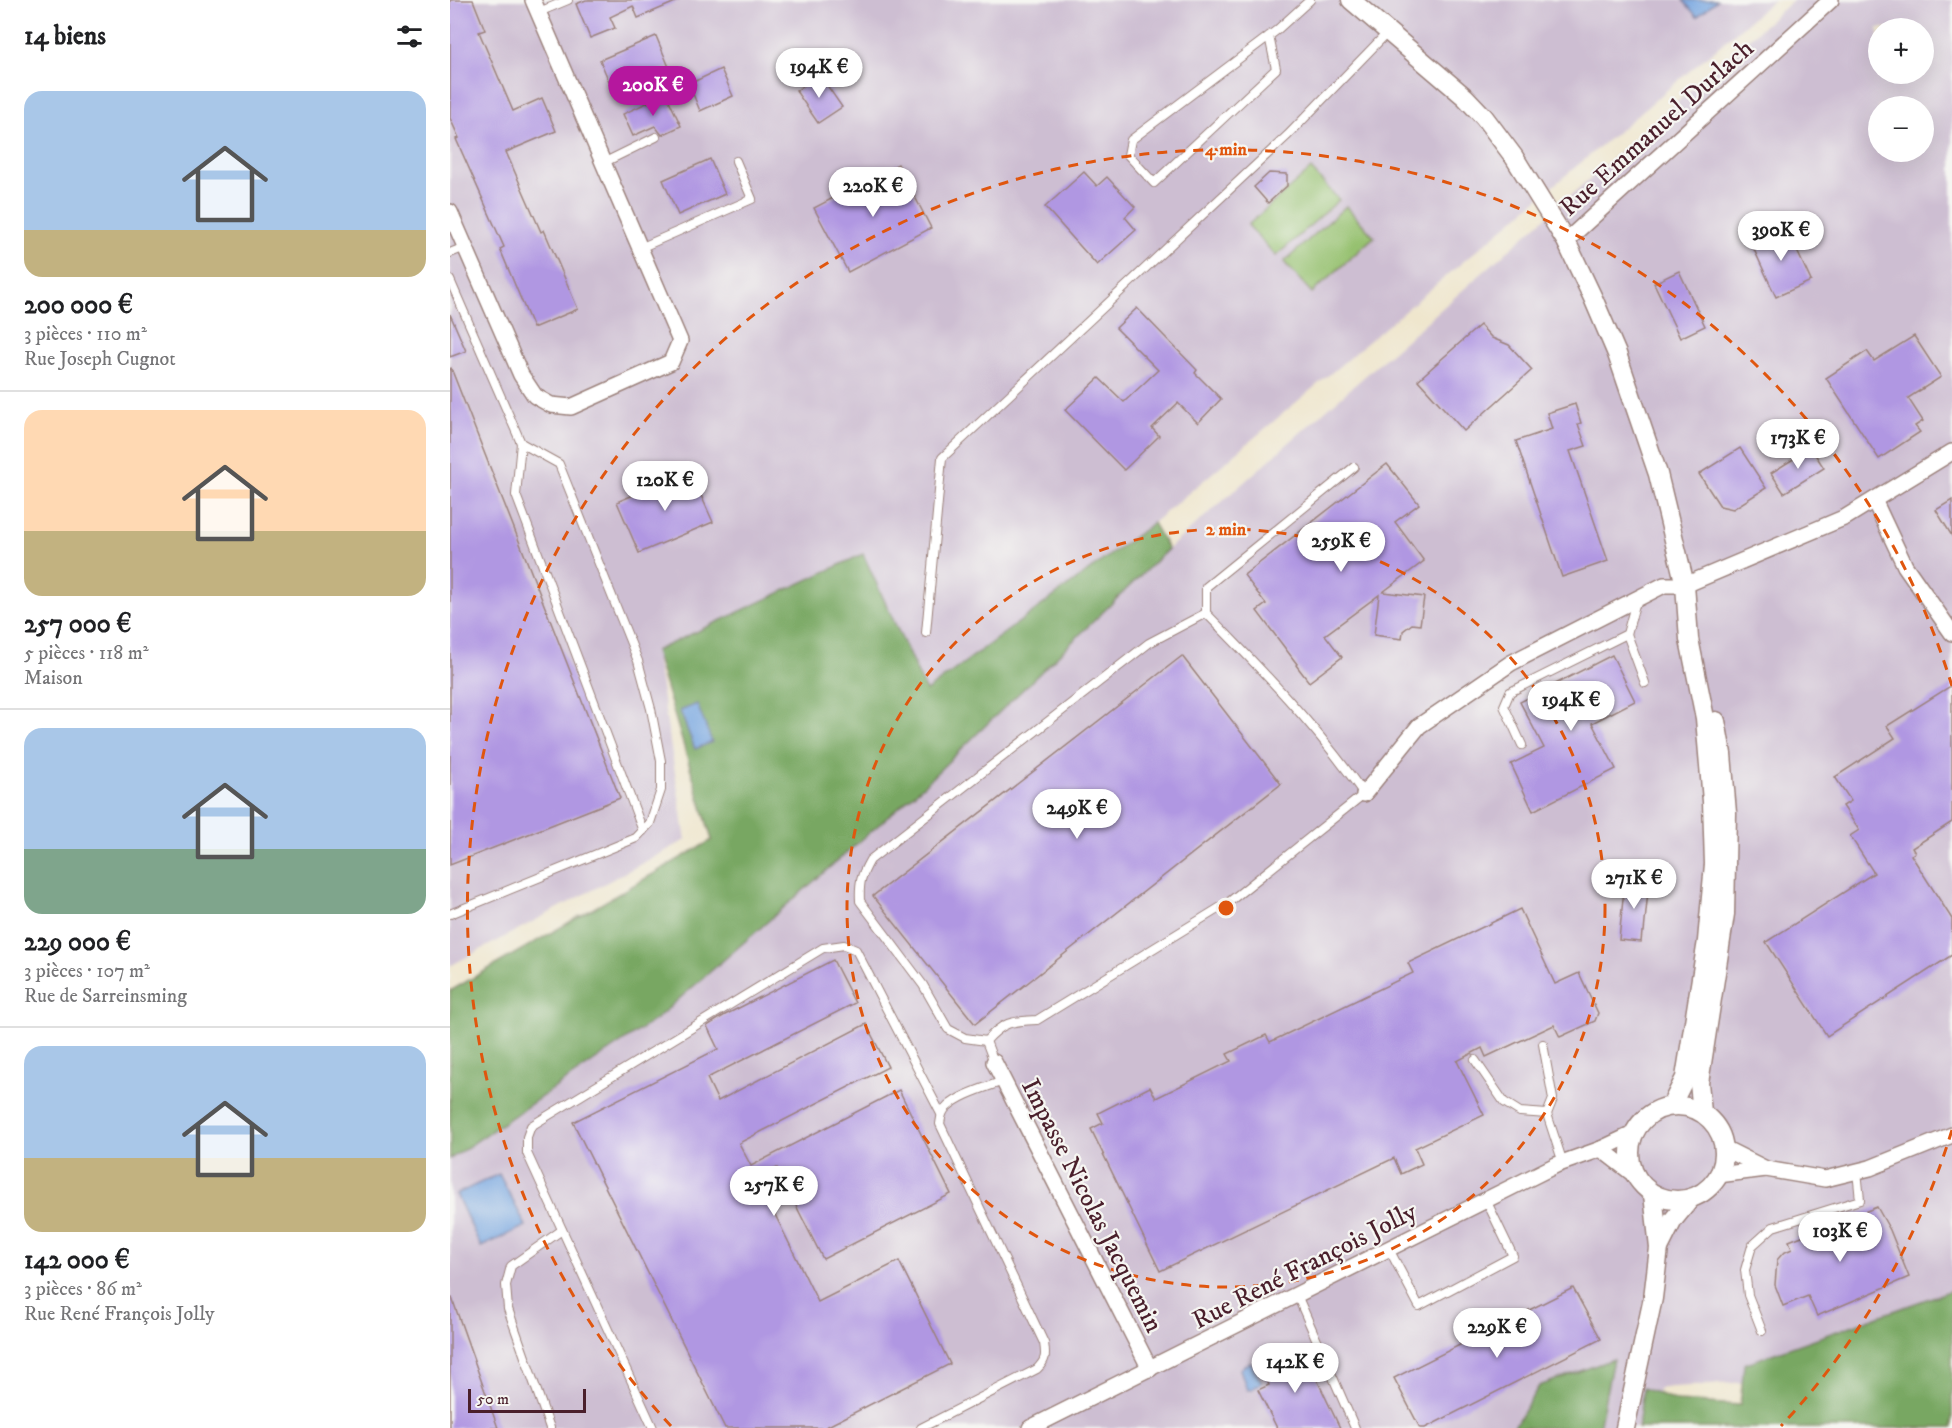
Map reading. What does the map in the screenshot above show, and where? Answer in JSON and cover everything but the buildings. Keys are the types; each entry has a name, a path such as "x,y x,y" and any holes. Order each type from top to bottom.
{"street":[{"path":"1351,0 1439,73 1484,117 1514,156 1566,241 1597,307 1635,403 1658,474 1686,589 1700,629 1722,754 1727,813 1725,914 1699,1083 1702,1112"},
{"name":"Rue Emmanuel Durlach","path":"1566,241 1831,0"},
{"path":"450,212 522,375 535,396 551,405 571,407 671,363 680,341 536,6"},
{"path":"1364,794 1419,726 1511,663 1664,585 1686,589 1846,517 1952,452"},
{"path":"1874,500 1905,566 1952,633"},
{"path":"1671,1106 1685,1078 1707,941 1714,864 1712,801 1705,718 1689,639 1686,589"},
{"name":"Impasse Nicolas Jacquemin","path":"994,1062 1150,1369"},
{"path":"1671,1106 1687,1107 1702,1112 1713,1122 1724,1148 1723,1162 1718,1175 1702,1193 1691,1198 1665,1199 1653,1194 1643,1186 1631,1163 1630,1148 1633,1134 1648,1115 1659,1109 1671,1106"},
{"name":"Rue René François Jolly","path":"1030,1428 1486,1200 1563,1163 1633,1134"},
{"path":"1718,1175 1766,1169 1825,1179 1870,1168 1952,1135"},
{"path":"1724,1148 1766,1169"},
{"path":"1601,1149 1636,1176"},
{"path":"1625,1428 1653,1298 1659,1248 1653,1194"},
{"path":"1659,1248 1672,1220 1691,1198"}],"lane":[{"path":"536,6 568,0"},
{"path":"1269,36 1276,69 1154,183 1128,155 1131,140 1269,36 1310,0"},
{"path":"926,633 942,458 1288,135 1389,32"},
{"path":"603,163 656,137"},
{"path":"640,248 753,199 736,161"},
{"path":"450,253 465,246"},
{"path":"450,280 521,443 516,495 643,831"},
{"path":"450,914 636,838 651,823 661,789 661,761 651,709 638,661 559,464 521,443"},
{"path":"986,1041 997,1028 1013,1021 1037,1020 1229,902 1364,794 1343,764 1262,670 1206,613 1206,587 1354,467"},
{"path":"1636,600 1627,634 1645,683"},
{"path":"986,1041 965,1038 948,1029 923,986 860,901 861,876 870,860 1149,643 1206,613"},
{"path":"1522,745 1504,706 1510,692 1627,634"},
{"path":"652,1428 527,1154 526,1137 531,1126 823,948 844,945 856,950 941,1114 940,1124 1044,1343 1046,1356 1037,1369 921,1428"},
{"path":"986,1041 994,1062"},
{"path":"1543,1044 1553,1099 1547,1114 1563,1163"},
{"path":"1475,1060 1503,1102 1520,1112 1547,1114"},
{"path":"941,1114 961,1098 1003,1081"},
{"path":"1762,1331 1748,1295 1745,1270 1752,1245 1773,1227 1860,1200 1857,1171"},
{"path":"1389,1249 1419,1306 1513,1256 1486,1200"},
{"path":"550,1428 508,1309 506,1285 511,1266 562,1230"},
{"path":"1297,1295 1355,1428"}],"shaded area":[{"path":"450,0 1774,0 1153,523 926,691 655,650 686,840 450,966"},
{"path":"1793,0 1952,0 1952,1305 1750,1382 1659,1388 1636,1428 1599,1428 1613,1360 1539,1386 1513,1428 450,1428 450,1155 922,787 1168,549"}],"green space":[{"path":"1311,169 1339,200 1276,256 1248,225"},
{"path":"1346,206 1374,237 1312,293 1284,262"},
{"path":"1153,523 1168,549 922,787 656,1019 450,1159 450,991 712,840 655,651 863,554 926,691"},
{"path":"1952,1290 1952,1428 1638,1428 1643,1388 1678,1401 1740,1405 1744,1364"},
{"path":"1613,1359 1599,1428 1513,1428 1539,1386"}],"water":[{"path":"1683,0 1717,0 1697,17"},
{"path":"697,704 712,742 695,749 680,711"},
{"path":"499,1174 526,1226 481,1247 456,1194"},
{"path":"1251,1363 1262,1382 1247,1390 1240,1369"}]}
